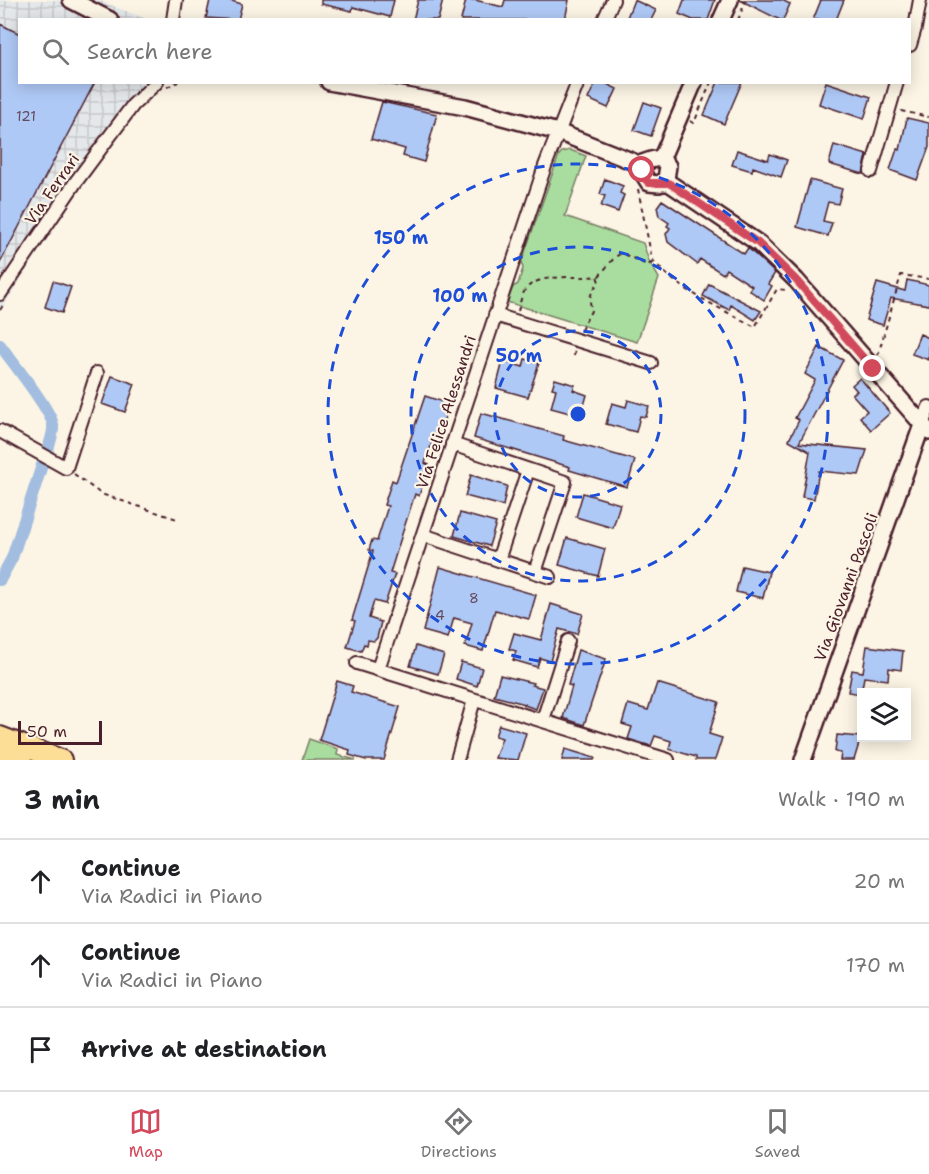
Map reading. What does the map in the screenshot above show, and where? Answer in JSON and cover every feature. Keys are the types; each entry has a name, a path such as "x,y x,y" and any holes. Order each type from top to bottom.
{"highway":[{"path":"0,737 62,760"},
{"path":"0,753 20,760"}],"street":[{"path":"71,0 106,18"},
{"path":"173,18 176,0"},
{"path":"605,18 613,0"},
{"path":"723,18 730,0"},
{"path":"911,39 920,0"},
{"name":"Via Ferrari","path":"0,294 75,183 133,105 145,84"},
{"name":"Via Ferrari","path":"133,105 155,84"},
{"path":"340,84 465,107 558,132 668,169 666,181"},
{"name":"Via Felice Alessandri","path":"378,669 495,315 558,132 577,84"},
{"path":"693,84 644,178 649,183 655,184 666,181 758,243 796,280 926,429"},
{"path":"871,171 890,109 894,84"},
{"path":"495,315 651,363"},
{"path":"0,430 66,468 97,374"},
{"path":"926,429 929,407"},
{"name":"Via Giovanni Pascoli","path":"803,760 926,429"},
{"path":"452,444 565,482 535,572"},
{"path":"498,560 528,470"},
{"path":"423,535 550,577"},
{"path":"543,720 568,641"},
{"path":"357,663 668,760"},
{"path":"457,760 474,700"}],"path":[{"path":"739,18 746,0"},
{"path":"890,109 929,117"},
{"path":"638,185 637,192 648,246 654,262 677,283 755,327 777,289 788,290"},
{"path":"519,308 524,292 536,282 544,279 597,276 622,253 647,265 654,262"},
{"path":"873,369 901,275 929,279"},
{"path":"582,328 592,309 590,293 599,282 597,276"},
{"path":"66,468 101,494 177,519"}],"shaded area":[{"path":"0,0 98,0 143,18 18,18 18,84 154,84 59,220 0,311"}],"green space":[{"path":"570,150 586,156 565,216 643,243 649,261 659,278 637,342 507,302 513,287 518,284 523,268 521,263 559,155"},
{"path":"309,739 338,749 337,755 356,760 302,760"}],"building":[{"path":"210,0 228,0 242,4 238,18 206,18"},
{"path":"321,0 394,0 390,17 353,7 352,11 321,4"},
{"path":"418,0 443,0 438,18 414,18"},
{"path":"466,0 503,7 505,0 569,0 565,18 462,18"},
{"path":"634,0 656,10 652,18 627,18"},
{"path":"684,0 715,0 709,18 688,18 679,14"},
{"path":"740,0 782,0 790,4 784,18 776,18"},
{"path":"821,0 844,0 837,18 814,18"},
{"path":"0,24 18,33 18,84 94,84 0,263"},
{"path":"595,84 607,84 617,89 608,108 588,99"},
{"path":"717,84 741,84 724,124 704,115"},
{"path":"825,84 832,84 871,97 864,119 819,104"},
{"path":"382,102 437,114 424,162 403,156 405,149 371,139"},
{"path":"644,102 661,108 651,136 634,130"},
{"path":"907,118 929,123 929,147 917,180 890,170 897,149 900,150"},
{"path":"834,145 867,155 863,174 829,164"},
{"path":"737,150 768,160 770,154 787,160 781,177 753,167 752,171 732,165"},
{"path":"605,179 623,186 620,193 624,195 618,212 601,206 605,196 600,194"},
{"path":"810,180 842,189 838,204 828,202 823,221 832,223 828,236 797,227"},
{"path":"662,200 744,254 748,248 775,273 768,284 772,286 764,300 749,290 752,286 726,269 723,274 700,259 697,264 668,242 666,234 670,228 667,226 669,223 659,216 657,207"},
{"path":"907,280 929,285 929,305 891,298 883,325 866,320 877,283 905,291"},
{"path":"53,281 71,287 62,313 45,307"},
{"path":"709,284 761,311 755,320 731,305 729,310 703,296"},
{"path":"920,334 929,338 929,360 912,354"},
{"path":"819,347 843,360 799,443 867,450 859,475 819,471 814,499 802,497 810,452 789,440 799,420 795,418 815,380 805,374"},
{"path":"525,359 539,363 528,397 496,388 503,361 523,367"},
{"path":"112,376 135,384 125,412 102,404"},
{"path":"860,378 890,413 871,430 860,417 867,411 852,394 857,391 852,385"},
{"path":"555,379 575,385 573,390 587,395 581,416 551,408 556,389 552,388"},
{"path":"425,396 449,404 439,436 435,434 425,463 429,465 419,496 415,494 403,531 390,573 395,574 385,604 374,601 369,618 381,622 377,638 374,641 368,640 367,645 364,644 361,651 347,647 355,621 352,620 373,551 369,550 372,540 377,541 388,506 384,505 392,480 396,482"},
{"path":"628,400 649,406 646,417 640,416 636,432 606,424 612,403 626,407"},
{"path":"481,413 564,436 563,440 635,460 627,487 474,438"},
{"path":"471,475 507,486 503,506 465,496"},
{"path":"583,493 620,504 613,528 576,517"},
{"path":"460,513 496,523 489,546 454,536"},
{"path":"567,538 605,549 598,576 559,565"},
{"path":"742,566 769,572 763,598 736,592"},
{"path":"440,567 536,595 529,619 495,610 483,651 465,646 472,623 454,618 448,638 423,631"},
{"path":"551,604 583,614 577,634 559,629 550,661 540,658 537,667 513,660 516,651 509,649 514,633 541,640"},
{"path":"416,646 444,655 438,674 410,666"},
{"path":"867,646 903,651 901,670 889,668 888,680 864,677 862,688 857,688 857,693 848,692 852,670 863,672"},
{"path":"578,650 606,659 584,725 563,718 572,686 568,685"},
{"path":"461,662 482,668 477,686 456,679"},
{"path":"500,675 533,683 532,685 543,688 536,709 494,696"},
{"path":"337,681 353,686 351,692 400,707 384,760 366,760 349,755 350,750 319,740"},
{"path":"657,683 719,702 709,734 722,738 715,760 696,760 696,757 669,749 671,741 655,736 651,746 628,739 632,727 622,724 628,704 648,710"},
{"path":"499,725 526,733 518,760 495,758 502,738 495,736"},
{"path":"837,735 857,737 857,742 859,742 854,760 840,760 841,753 835,752"},
{"path":"565,749 595,758 594,760 562,760"}],"waterway":[{"path":"0,345 51,418 53,432 47,453"},
{"path":"0,580 12,558 42,465"}],"route":[{"path":"642,170 644,178 649,183 669,183 758,243 796,280 873,369"}]}
